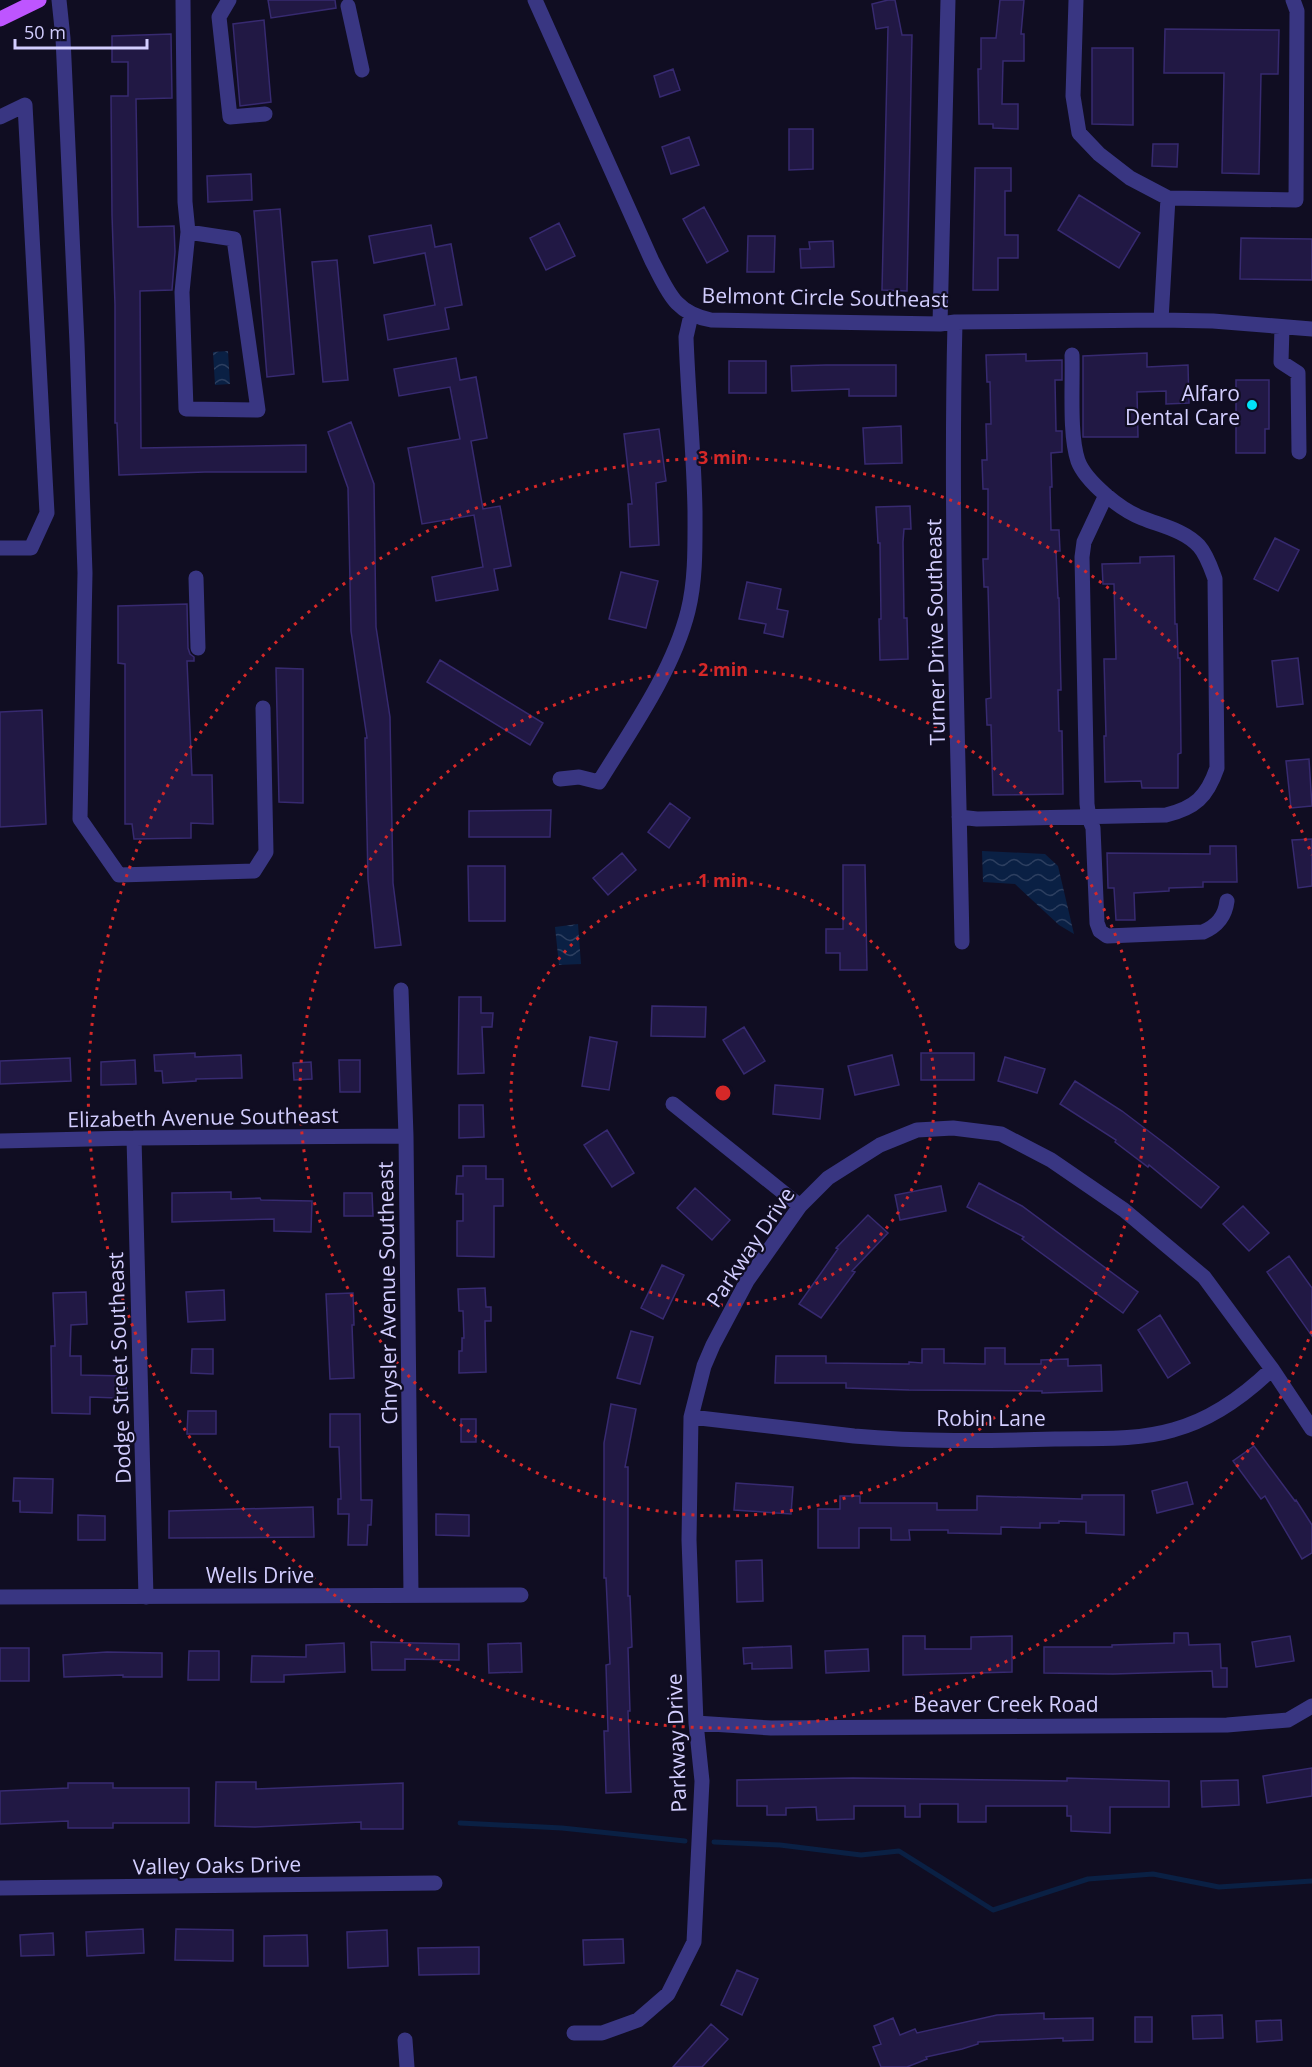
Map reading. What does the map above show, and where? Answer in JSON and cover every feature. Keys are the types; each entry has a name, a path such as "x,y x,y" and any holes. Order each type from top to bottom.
{"main road":[{"path":"0,19 39,0"}],"street":[{"path":"59,0 63,38 77,343 85,573 80,819 119,875 254,871 266,852 263,708"},
{"path":"183,0 185,202 188,232 182,292 186,409 258,410 234,239 188,232"},
{"path":"229,0 219,17 230,117 265,114"},
{"name":"Belmont Circle Southeast","path":"535,0 652,261 675,301 691,315 711,320 947,323 1213,321 1312,329"},
{"name":"Turner Drive Southeast","path":"948,0 947,323 953,416 962,942"},
{"path":"1076,0 1073,96 1079,133 1099,154 1130,178 1168,198 1296,200 1297,11 1293,0"},
{"path":"348,6 362,70"},
{"path":"0,117 25,105 47,513 31,548 0,548"},
{"path":"1161,320 1168,198"},
{"path":"560,779 579,777 599,782 660,678 676,645 688,611 695,541 694,474 686,337 691,315"},
{"path":"1282,327 1281,362 1298,373 1299,452"},
{"path":"959,818 1089,818 1166,815 1181,811 1201,798 1210,787 1217,768 1215,579 1209,561 1200,546 1183,533 1139,517 1106,495 1084,473 1078,460 1075,442 1072,355"},
{"path":"1106,495 1084,542 1082,557 1089,818 1093,828 1097,923 1100,931 1107,936 1203,932 1223,917 1227,901"},
{"path":"196,578 198,648"},
{"name":"Chrysler Avenue Southeast","path":"401,990 406,1136 411,1594"},
{"path":"673,1104 800,1206"},
{"name":"Parkway Drive","path":"574,2033 602,2033 638,2020 668,1994 694,1942 702,1781 696,1723 689,1540 691,1417 704,1366 723,1324 747,1281 800,1206 828,1178 859,1156 917,1130 953,1128 1001,1134 1051,1160 1124,1210 1204,1277 1272,1368 1312,1429"},
{"name":"Elizabeth Avenue Southeast","path":"0,1141 406,1136"},
{"name":"Dodge Street Southeast","path":"134,1138 146,1597"},
{"name":"Robin Lane","path":"691,1417 856,1436 935,1440 1137,1436 1172,1430 1197,1422 1221,1410 1272,1368"},
{"name":"Wells Drive","path":"0,1597 521,1595"},
{"name":"Beaver Creek Road","path":"696,1723 771,1728 1227,1725 1288,1720 1312,1706"},
{"name":"Valley Oaks Drive","path":"0,1888 435,1883"},
{"path":"405,2040 407,2067"}],"water":[{"path":"228,351 230,384 215,385 213,352"},
{"path":"982,851 1045,854 1058,866 1074,934 1059,925 1015,884 983,882"},
{"path":"578,924 581,964 559,965 555,927"}],"building":[{"path":"268,0 335,0 336,8 271,18"},
{"path":"895,0 902,35 912,35 907,291 882,290 888,27 876,29 872,4"},
{"path":"1000,0 1024,0 1021,34 1024,34 1024,61 1003,61 1002,104 1018,104 1018,129 993,128 993,124 979,124 978,69 981,69 981,38 996,38"},
{"path":"264,20 271,102 240,106 233,24"},
{"path":"1165,29 1279,30 1278,74 1261,74 1259,174 1222,173 1224,73 1164,73"},
{"path":"171,34 172,98 136,99 138,227 174,226 175,252 172,290 140,291 141,448 306,445 306,472 119,475 117,423 115,423 111,96 128,96 128,62 112,62 112,36"},
{"path":"1092,48 1133,48 1133,125 1092,124"},
{"path":"673,69 680,90 660,97 654,76"},
{"path":"789,129 813,129 813,169 789,170"},
{"path":"689,137 699,165 671,174 662,147"},
{"path":"1153,144 1178,144 1177,167 1152,166"},
{"path":"975,168 1011,168 1011,191 1005,191 1005,235 1018,235 1018,258 998,258 998,290 973,290"},
{"path":"251,174 252,200 208,202 207,176"},
{"path":"1079,195 1140,233 1119,268 1058,230"},
{"path":"704,207 728,251 707,263 683,219"},
{"path":"280,209 294,374 267,377 254,211"},
{"path":"559,223 575,256 546,270 530,238"},
{"path":"431,225 435,247 451,244 462,305 445,308 449,329 388,340 384,315 435,305 425,253 374,263 369,236"},
{"path":"748,236 775,236 774,272 747,272"},
{"path":"1241,238 1312,239 1312,280 1240,279"},
{"path":"833,241 834,267 801,268 800,249 810,249 809,242"},
{"path":"337,260 348,380 323,382 312,262"},
{"path":"1147,353 1147,367 1188,365 1189,403 1166,404 1166,391 1137,392 1138,437 1083,437 1083,356"},
{"path":"1026,354 1026,361 1062,360 1062,380 1055,380 1056,431 1062,431 1062,452 1051,453 1052,487 1050,487 1051,530 1059,530 1060,551 1056,551 1061,690 1058,690 1059,731 1062,731 1063,794 993,795 991,725 987,725 986,699 991,698 988,587 984,587 983,559 988,559 988,489 983,489 982,460 987,460 986,424 991,424 990,382 987,382 986,355"},
{"path":"456,358 460,380 476,377 487,438 471,441 483,509 500,506 511,566 494,569 498,590 436,601 432,577 483,567 474,515 422,524 408,448 460,439 450,387 399,396 394,369"},
{"path":"729,361 766,361 766,393 729,393"},
{"path":"896,365 896,396 849,396 849,389 792,391 791,366"},
{"name":"Alfaro Dental Care","path":"1236,380 1269,380 1269,429 1265,429 1265,453 1236,453"},
{"path":"351,422 374,484 376,627 390,717 393,883 401,945 375,948 368,879 365,738 367,738 351,631 348,488 328,432"},
{"path":"901,426 902,463 865,464 863,428"},
{"path":"659,429 666,481 656,483 659,545 630,547 628,504 632,504 624,434"},
{"path":"910,506 911,529 904,529 903,542 904,618 907,618 908,659 880,660 880,543 878,543 876,507"},
{"path":"1275,538 1299,550 1278,591 1254,579"},
{"path":"1174,556 1175,624 1177,624 1178,658 1180,658 1181,753 1178,754 1178,788 1142,788 1141,781 1105,782 1104,659 1116,659 1114,584 1103,584 1102,564 1140,563 1140,557"},
{"path":"621,572 658,581 646,628 609,619"},
{"path":"747,582 781,589 777,609 788,611 783,637 764,633 766,624 739,619"},
{"path":"187,604 188,648 194,657 194,661 187,661 192,775 212,775 213,824 191,823 191,838 134,839 132,824 125,824 125,664 118,663 118,606"},
{"path":"1298,658 1303,704 1277,707 1272,661"},
{"path":"440,660 543,723 530,745 427,682"},
{"path":"276,668 303,669 303,803 279,802"},
{"path":"42,710 46,824 0,827 0,712"},
{"path":"1309,759 1312,806 1291,808 1286,761"},
{"path":"670,803 690,818 669,848 648,832"},
{"path":"551,810 550,837 469,837 469,811"},
{"path":"1312,839 1312,886 1298,888 1292,840"},
{"path":"1210,846 1236,846 1237,882 1203,882 1203,887 1169,888 1169,891 1134,893 1135,920 1116,920 1114,888 1108,888 1107,853 1210,854"},
{"path":"622,853 636,870 608,895 593,878"},
{"path":"843,865 865,865 867,970 840,970 840,953 826,953 826,929 843,929"},
{"path":"468,866 505,866 505,921 469,921"},
{"path":"459,997 481,997 481,1013 493,1013 492,1027 482,1027 484,1073 458,1074"},
{"path":"652,1006 706,1007 705,1037 651,1036"},
{"path":"744,1027 765,1061 744,1074 723,1040"},
{"path":"590,1037 617,1042 609,1090 582,1086"},
{"path":"195,1053 195,1057 241,1055 242,1078 196,1079 196,1081 163,1083 162,1071 155,1071 154,1055"},
{"path":"921,1053 974,1053 974,1080 921,1080"},
{"path":"892,1055 899,1085 855,1095 848,1066"},
{"path":"1005,1057 1045,1069 1037,1093 998,1081"},
{"path":"70,1058 71,1081 0,1084 0,1061"},
{"path":"135,1060 136,1084 101,1085 101,1062"},
{"path":"339,1060 360,1060 360,1092 340,1092"},
{"path":"311,1062 312,1079 294,1080 293,1063"},
{"path":"1075,1081 1122,1111 1219,1187 1201,1208 1149,1165 1148,1167 1115,1142 1116,1140 1060,1104"},
{"path":"775,1085 823,1089 820,1119 773,1114"},
{"path":"459,1105 483,1105 484,1137 459,1138"},
{"path":"607,1130 634,1173 612,1187 584,1145"},
{"path":"463,1166 486,1166 486,1179 503,1179 503,1206 494,1206 494,1257 457,1256 457,1221 463,1221 463,1194 456,1194 457,1176 463,1176"},
{"path":"979,1183 1022,1206 1138,1292 1123,1313 1022,1239 1024,1237 967,1207"},
{"path":"941,1186 946,1211 900,1220 895,1195"},
{"path":"695,1188 730,1220 712,1240 677,1208"},
{"path":"231,1192 231,1199 312,1201 311,1232 274,1231 274,1219 172,1222 172,1193"},
{"path":"344,1193 372,1193 373,1216 344,1216"},
{"path":"1243,1206 1269,1233 1249,1251 1223,1224"},
{"path":"868,1215 888,1233 852,1271 855,1272 821,1318 799,1304 838,1249 836,1248"},
{"path":"1289,1256 1312,1288 1312,1336 1267,1272"},
{"path":"662,1265 684,1275 663,1319 641,1308"},
{"path":"485,1288 486,1307 491,1307 491,1321 485,1321 486,1372 459,1373 459,1351 462,1351 462,1338 464,1338 463,1311 459,1311 458,1289"},
{"path":"224,1290 225,1320 188,1322 186,1292"},
{"path":"86,1292 87,1324 71,1325 70,1356 81,1356 81,1375 127,1376 126,1392 117,1391 117,1398 90,1397 90,1414 52,1413 51,1346 55,1346 53,1293"},
{"path":"353,1293 354,1378 330,1379 326,1294"},
{"path":"1160,1315 1190,1363 1168,1378 1138,1330"},
{"path":"631,1331 653,1337 640,1384 617,1378"},
{"path":"985,1348 1005,1348 1005,1364 1041,1364 1041,1360 1068,1359 1068,1366 1101,1365 1102,1391 1042,1393 1042,1391 909,1390 846,1388 846,1383 775,1383 776,1356 826,1356 826,1363 909,1364 909,1362 922,1363 922,1349 944,1349 944,1363 985,1364"},
{"path":"192,1349 213,1349 213,1374 191,1373"},
{"path":"611,1404 636,1409 625,1467 628,1467 628,1596 630,1596 632,1647 628,1648 631,1792 606,1793 604,1731 608,1731 606,1665 610,1664 606,1578 604,1578 604,1443"},
{"path":"188,1411 216,1411 216,1434 187,1434"},
{"path":"330,1414 360,1414 361,1500 372,1500 367,1545 348,1545 349,1514 338,1514 338,1499 341,1499 339,1447 330,1447"},
{"path":"461,1419 476,1419 476,1442 461,1442"},
{"path":"1254,1446 1296,1500 1312,1525 1312,1553 1302,1559 1265,1496 1261,1499 1233,1461"},
{"path":"14,1478 53,1479 52,1513 20,1512 20,1501 13,1501"},
{"path":"1187,1482 1193,1504 1157,1513 1152,1491"},
{"path":"736,1483 793,1487 791,1514 734,1510"},
{"path":"1082,1495 1124,1495 1124,1535 1086,1533 1086,1522 1059,1521 1059,1523 1040,1523 1040,1528 1001,1527 1001,1534 909,1530 910,1540 891,1540 891,1528 859,1528 859,1548 818,1548 818,1509 840,1509 840,1496 860,1496 860,1503 937,1503 937,1510 977,1510 977,1496 1082,1499"},
{"path":"313,1507 314,1537 169,1538 169,1511"},
{"path":"436,1514 469,1515 469,1536 436,1535"},
{"path":"78,1515 105,1516 105,1540 78,1540"},
{"path":"762,1560 763,1601 737,1602 736,1561"},
{"path":"1174,1633 1188,1633 1189,1645 1220,1644 1221,1668 1227,1668 1227,1687 1213,1687 1212,1671 1113,1674 1044,1673 1044,1647 1112,1647 1112,1645 1174,1643"},
{"path":"903,1636 925,1636 925,1649 971,1649 971,1637 1012,1636 1012,1672 903,1675"},
{"path":"1290,1636 1294,1661 1256,1667 1252,1642"},
{"path":"371,1642 459,1644 459,1660 405,1659 405,1670 372,1670"},
{"path":"344,1643 345,1672 284,1675 284,1682 251,1682 252,1656 306,1657 306,1645"},
{"path":"521,1643 522,1672 489,1673 488,1644"},
{"path":"791,1646 792,1668 752,1669 752,1663 744,1664 743,1648"},
{"path":"0,1648 29,1648 29,1681 0,1681"},
{"path":"868,1649 869,1671 826,1673 825,1651"},
{"path":"189,1651 219,1651 219,1680 188,1680"},
{"path":"107,1652 162,1653 162,1677 123,1677 123,1675 64,1677 63,1655"},
{"path":"1312,1768 1312,1796 1267,1803 1263,1776"},
{"path":"853,1778 1067,1781 1067,1778 1169,1781 1169,1807 1110,1807 1110,1833 1071,1831 1071,1816 1067,1816 1067,1806 986,1806 986,1822 958,1822 958,1804 920,1804 920,1817 905,1817 905,1806 854,1806 854,1819 817,1820 816,1807 786,1808 786,1815 767,1815 767,1806 737,1806 737,1780"},
{"path":"1238,1780 1239,1805 1202,1807 1201,1781"},
{"path":"216,1782 256,1782 256,1789 403,1783 403,1829 361,1829 361,1822 255,1827 215,1826"},
{"path":"68,1783 113,1783 113,1788 189,1788 189,1823 113,1823 113,1828 68,1828 68,1821 0,1824 0,1791 68,1788"},
{"path":"143,1929 144,1953 87,1956 86,1932"},
{"path":"176,1929 233,1930 233,1961 175,1960"},
{"path":"387,1930 388,1966 348,1968 347,1932"},
{"path":"53,1933 54,1955 21,1956 20,1935"},
{"path":"307,1935 308,1966 264,1966 264,1936"},
{"path":"623,1939 624,1963 584,1965 583,1940"},
{"path":"479,1947 479,1974 419,1975 418,1948"},
{"path":"737,1970 758,1979 742,2015 721,2005"},
{"path":"1044,2013 1044,2019 1093,2018 1093,2040 1063,2041 1063,2038 978,2042 978,2044 962,2049 926,2057 927,2059 907,2067 881,2067 873,2047 881,2044 874,2026 893,2018 900,2035 915,2029 917,2033 997,2015"},
{"path":"1222,2015 1223,2038 1193,2039 1192,2016"},
{"path":"1135,2017 1152,2017 1152,2042 1135,2042"},
{"path":"1281,2020 1282,2040 1257,2042 1256,2021"},
{"path":"711,2024 728,2039 702,2067 673,2067"}],"waterway":[{"path":"460,1823 562,1828 685,1841"},
{"path":"714,1842 780,1845 861,1855 899,1851 993,1910 1088,1879 1153,1874 1219,1887 1312,1881"}],"place":[{"name":"Alfaro Dental Care","path":"1252,405"}]}
